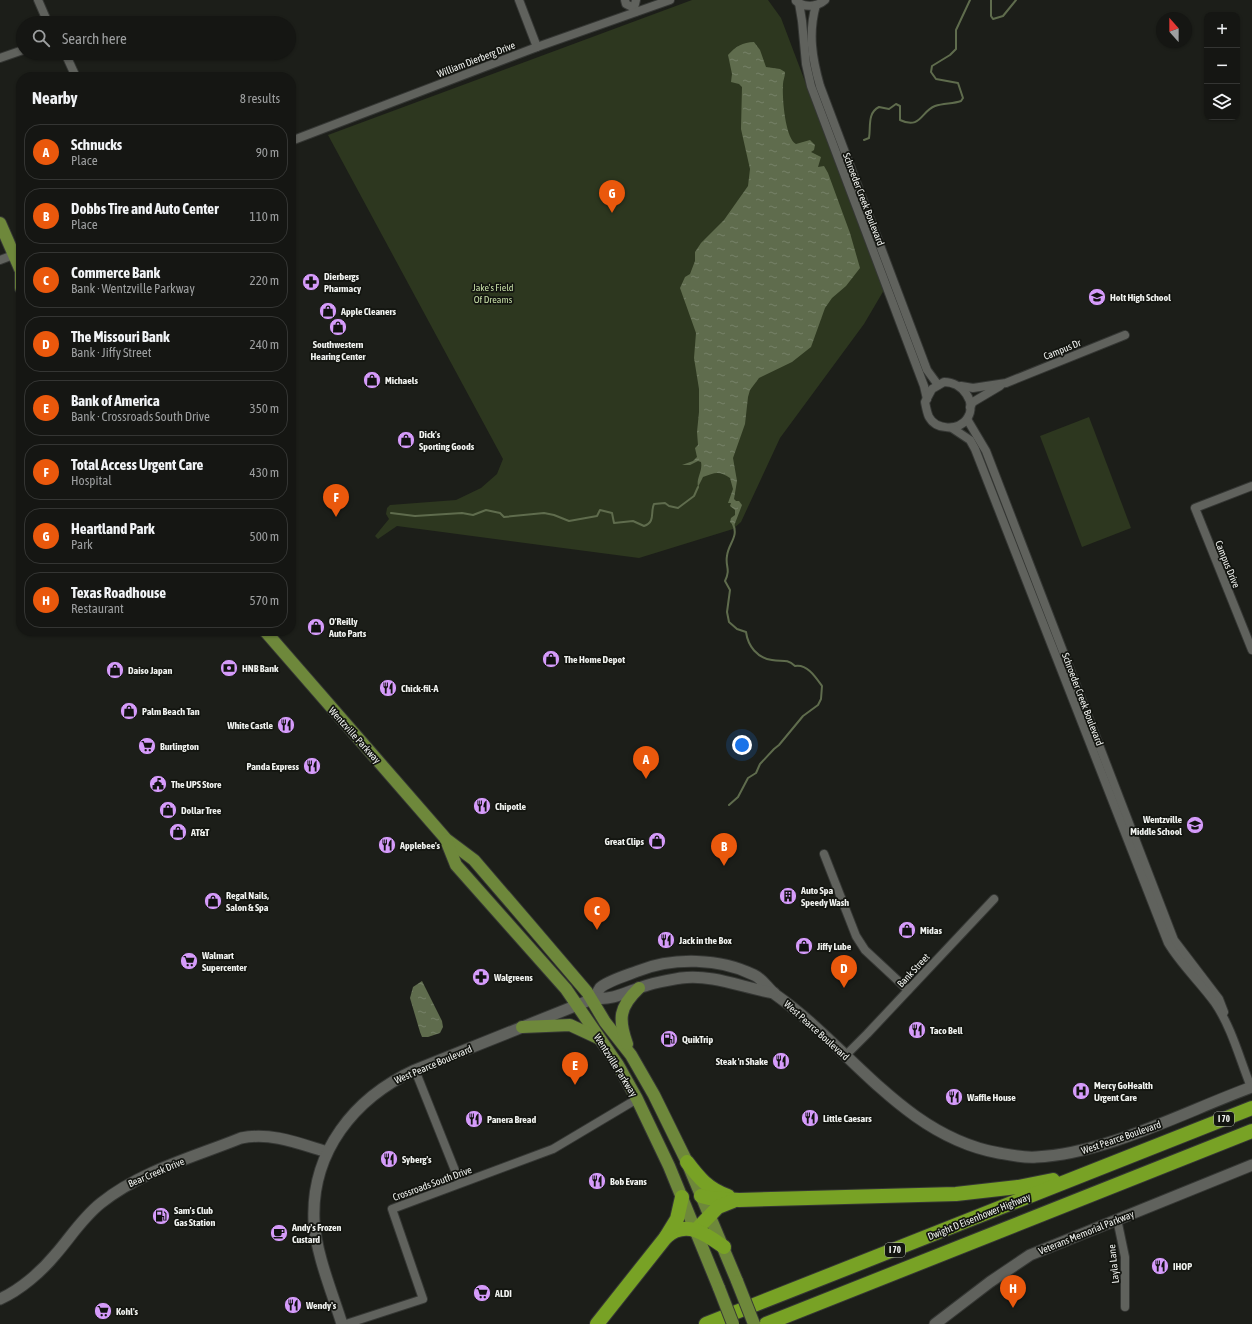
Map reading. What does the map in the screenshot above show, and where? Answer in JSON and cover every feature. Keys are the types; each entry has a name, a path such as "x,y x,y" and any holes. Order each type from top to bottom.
{"highway":[{"name":"Dwight D Eisenhower Highway","path":"706,1324 1252,1108"},
{"name":"Dwight D Eisenhower Highway","path":"766,1324 1252,1131"},
{"path":"687,1162 702,1181 710,1188 739,1200"},
{"path":"701,1196 739,1200 956,1194 1018,1187 1083,1175"},
{"path":"597,1324 666,1237 677,1219 682,1197"},
{"path":"696,1230 710,1214 725,1204 739,1200"},
{"path":"666,1237 684,1228 696,1230 724,1247"},
{"path":"789,1324 936,1263 957,1247"}],"main road":[{"path":"0,222 16,251"},
{"name":"Wentzville Parkway","path":"269,636 446,839 474,860 631,1055 654,1095 687,1162 710,1214"},
{"name":"Wentzville Parkway","path":"446,839 456,864 566,989 587,1001 601,1039 638,1100 682,1197 733,1324"},
{"path":"631,1055 622,1030 621,1021 624,1005 642,987"},
{"path":"522,1027 570,1025 582,1029 601,1039"},
{"path":"710,1214 754,1324"}],"street":[{"path":"38,0 45,16"},
{"path":"519,0 537,47"},
{"path":"625,0 626,4 635,7"},
{"name":"William Dierberg Drive","path":"296,139 537,47 635,7 670,0"},
{"path":"797,2 816,6 825,0"},
{"name":"Schroeder Creek Boulevard","path":"797,2 802,21 806,64 811,86 924,386 927,399"},
{"name":"Schroeder Creek Boulevard","path":"816,6 811,22 811,40 814,63 820,86 926,370 938,384"},
{"path":"0,58 16,52"},
{"path":"68,60 74,72"},
{"path":"0,260 16,253"},
{"name":"Campus Dr","path":"970,407 972,402 1006,383 1125,335"},
{"path":"952,382 960,386 968,396 970,407 967,419 960,425 952,428 942,427 929,418 925,402 932,389 938,384 952,382"},
{"name":"Campus Dr","path":"960,386 974,388 1006,383"},
{"name":"Schroeder Creek Boulevard","path":"967,419 986,451 1174,940 1199,978"},
{"name":"Schroeder Creek Boulevard","path":"952,428 970,440 975,448 1162,929 1175,955 1219,999 1223,1009 1224,1020 1251,1087"},
{"name":"Campus Drive","path":"1252,486 1195,508 1252,650"},
{"path":"824,854 856,936 865,950 908,990"},
{"name":"Bank Street","path":"846,1055 994,898"},
{"path":"642,987 649,980 693,970 701,961"},
{"name":"West Pearce Boulevard","path":"587,1001 603,986 645,968 672,963 701,961 737,968 756,976 846,1055 896,1104 939,1131 968,1144 998,1153 1034,1157 1076,1152 1116,1140 1251,1087"},
{"path":"704,978 709,972 714,971 740,977 750,973"},
{"name":"West Pearce Boulevard","path":"342,1324 318,1247 314,1222 317,1188 327,1152 345,1122 367,1099 394,1079 587,1001 607,999 642,987 682,978 704,978 728,982 752,990 774,993"},
{"path":"415,1070 460,1183"},
{"name":"Crossroads South Drive","path":"346,1324 423,1299 392,1209 553,1149 638,1100"},
{"name":"Bear Creek Drive","path":"0,1299 31,1278 54,1256 76,1227 100,1204 128,1183 241,1138 253,1136 266,1135 290,1140 327,1152"},
{"name":"Veterans Memorial Parkway","path":"935,1324 990,1282 1030,1255 1252,1165"},
{"name":"Layla Lane","path":"1117,1219 1125,1257 1125,1307"}],"green space":[{"name":"Jake's Field Of Dreams","path":"692,0 768,0 781,18 884,290 864,324 780,438 741,522 733,529 639,558 397,526 378,539 375,536 389,519 386,514 387,508 390,505 456,500 481,488 497,474 503,459 328,135"},
{"path":"1089,417 1131,528 1082,547 1040,436"}],"water":[{"path":"754,42 760,50 766,67 780,69 785,72 783,98 789,134 796,144 810,140 815,145 814,150 811,152 821,157 818,167 824,166 828,173 850,233 860,268 846,286 832,298 825,308 811,347 792,362 759,378 750,390 745,424 733,458 737,481 734,499 739,501 742,505 734,526 730,522 731,518 735,515 735,510 730,506 731,503 728,503 733,489 730,478 720,473 713,473 703,477 698,487 701,462 698,461 690,465 682,465 693,461 697,457 695,448 698,445 697,432 699,389 694,358 696,333 680,288 685,277 690,274 695,261 695,252 701,243 724,220 748,186 750,169 741,129 742,87 739,84 731,82 732,74 728,55 733,50 746,43"},
{"path":"422,981 442,1021 443,1027 440,1033 428,1037 422,1037 410,998 413,987"}],"waterway":[{"path":"864,140 869,138 871,117 875,110 879,107 889,109 896,104 900,106 900,120 912,123 920,119 930,108 942,104 961,101 963,98 958,83 936,79 931,72 932,66 950,55 956,49 956,30 970,0"},
{"path":"991,0 991,16 993,19 1003,16 1016,0"},
{"path":"391,513 415,516 462,513 473,515 486,510 500,513 504,517 544,513 569,521 597,516 600,510 612,513 614,523 633,521 644,526 650,522 654,504 665,503 669,506 678,508 694,496 698,487"},
{"path":"729,805 738,797 748,778 756,773 760,764 779,745 803,716 818,705 821,699 822,686 817,678 803,667 795,666 786,661 775,661 762,657 751,646 746,632 737,629 729,622 727,612 730,590 725,581 728,573 728,552 735,533 733,524"}],"place":[{"name":"Heartland Park","path":"612,213"},
{"name":"Dierbergs Pharmacy","path":"311,282"},
{"name":"Holt High School","path":"1097,297"},
{"name":"Apple Cleaners","path":"328,311"},
{"name":"Southwestern Hearing Center","path":"338,327"},
{"name":"Michaels","path":"372,380"},
{"name":"Dick's Sporting Goods","path":"406,440"},
{"name":"Total Access Urgent Care","path":"336,517"},
{"name":"O'Reilly Auto Parts","path":"316,627"},
{"name":"The Home Depot","path":"551,659"},
{"name":"HNB Bank","path":"229,668"},
{"name":"Daiso Japan","path":"115,670"},
{"name":"Chick-fil-A","path":"388,688"},
{"name":"Palm Beach Tan","path":"129,711"},
{"name":"White Castle","path":"286,725"},
{"name":"Burlington","path":"147,746"},
{"name":"Panda Express","path":"312,766"},
{"name":"Schnucks","path":"646,779"},
{"name":"The UPS Store","path":"158,784"},
{"name":"Chipotle","path":"482,806"},
{"name":"Dollar Tree","path":"168,810"},
{"name":"Wentzville Middle School","path":"1195,825"},
{"name":"AT&T","path":"178,832"},
{"name":"Great Clips","path":"657,841"},
{"name":"Applebee's","path":"387,845"},
{"name":"Dobbs Tire and Auto Center","path":"724,866"},
{"name":"Auto Spa Speedy Wash","path":"788,896"},
{"name":"Regal Nails, Salon & Spa","path":"213,901"},
{"name":"Commerce Bank","path":"597,930"},
{"name":"Midas","path":"907,930"},
{"name":"Jack in the Box","path":"666,940"},
{"name":"Jiffy Lube","path":"804,946"},
{"name":"Walmart Supercenter","path":"189,961"},
{"name":"Walgreens","path":"481,977"},
{"name":"The Missouri Bank","path":"844,988"},
{"name":"Taco Bell","path":"917,1030"},
{"name":"QuikTrip","path":"669,1039"},
{"name":"Steak 'n Shake","path":"781,1061"},
{"name":"Bank of America","path":"575,1085"},
{"name":"Mercy GoHealth Urgent Care","path":"1081,1091"},
{"name":"Waffle House","path":"954,1097"},
{"name":"Little Caesars","path":"810,1118"},
{"name":"Panera Bread","path":"474,1119"},
{"name":"Syberg's","path":"389,1159"},
{"name":"Bob Evans","path":"597,1181"},
{"name":"Sam's Club Gas Station","path":"161,1216"},
{"name":"Andy's Frozen Custard","path":"279,1233"},
{"name":"IHOP","path":"1160,1266"},
{"name":"ALDI","path":"482,1293"},
{"name":"Wendy's","path":"293,1305"},
{"name":"Texas Roadhouse","path":"1013,1308"},
{"name":"Kohl's","path":"103,1311"}]}
